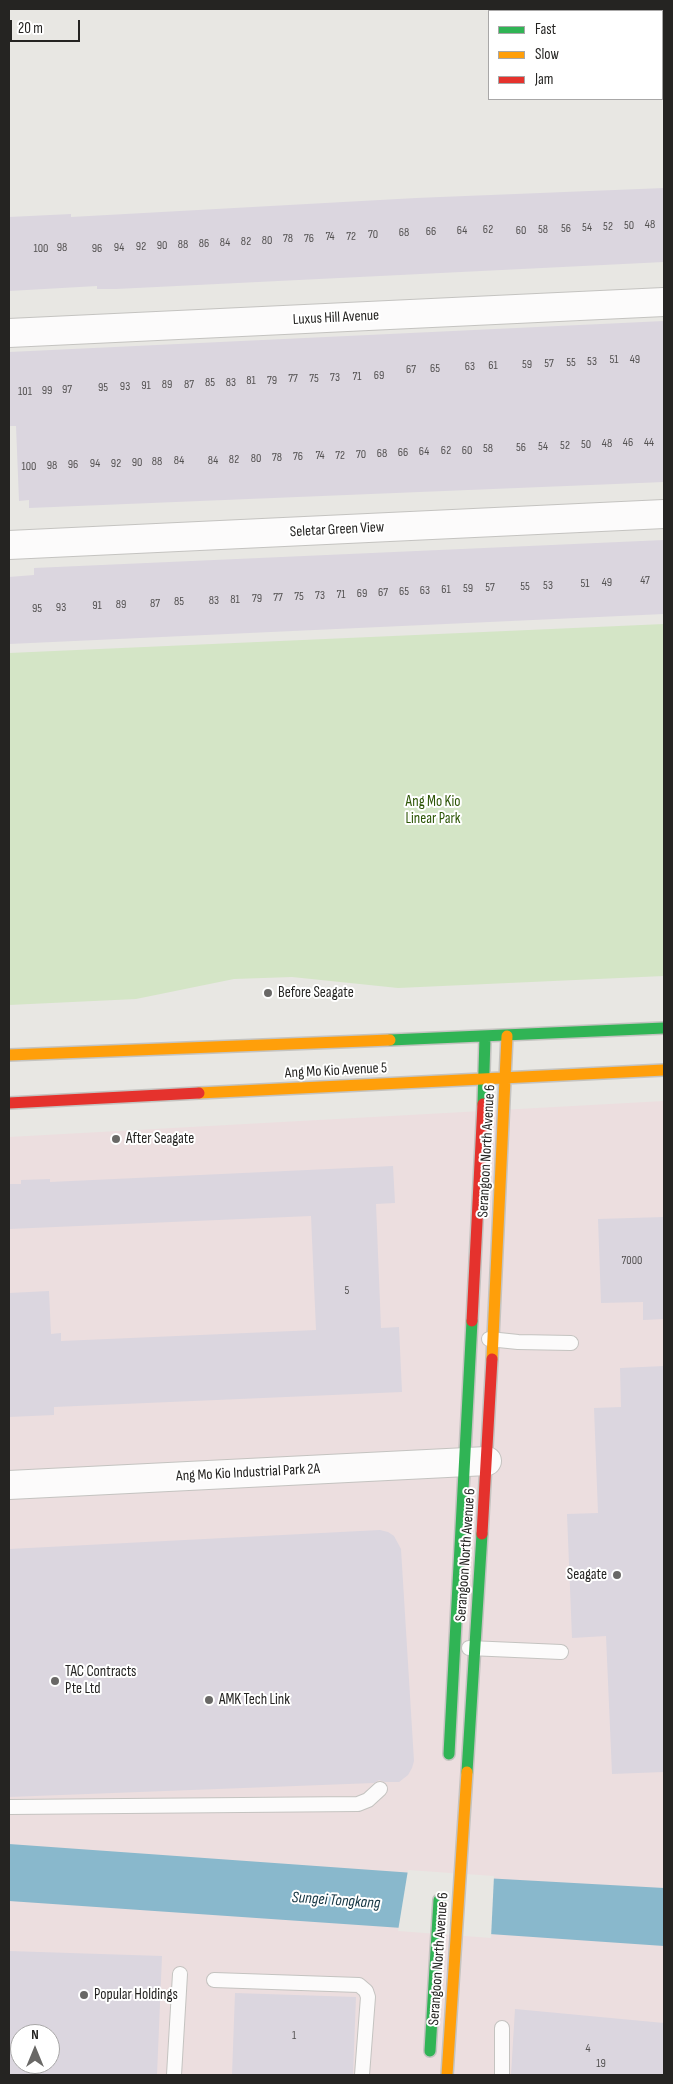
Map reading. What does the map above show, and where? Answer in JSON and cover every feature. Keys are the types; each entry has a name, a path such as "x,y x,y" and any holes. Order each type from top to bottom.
{"street":[{"name":"Luxus Hill Avenue","path":"9,333 664,302"},
{"name":"Seletar Green View","path":"9,545 664,514"},
{"name":"Ang Mo Kio Avenue 5","path":"9,1055 485,1037 664,1028"},
{"name":"Serangoon North Avenue 6","path":"449,1761 454,1647 492,1340 507,1036"},
{"name":"Serangoon North Avenue 6","path":"447,2075 475,1648 476,1462 471,1338 485,1037"},
{"name":"Ang Mo Kio Avenue 5","path":"9,1103 664,1070"},
{"name":"Ang Mo Kio Industrial Park 2A","path":"9,1485 476,1462"},
{"name":"Serangoon North Avenue 6","path":"430,2065 440,1887"}],"lane":[{"path":"471,1338 518,1342 570,1343"},
{"path":"454,1647 561,1652"},
{"path":"9,1806 358,1804 368,1800 380,1789"},
{"path":"174,2075 180,1974"},
{"path":"214,1980 359,1985 363,1987 368,1997 362,2075"},
{"path":"502,2028 502,2075"}],"shaded area":[{"path":"664,1101 664,2075 9,2075 9,1137"}],"green space":[{"name":"Ang Mo Kio Linear Park","path":"664,624 664,976 398,988 292,977 234,979 136,999 9,1005 9,653"}],"water":[{"name":"Sungei Tongkang","path":"9,1844 484,1878 664,1888 664,1946 9,1901"}],"pier":[{"path":"408,1870 494,1876 491,1938 398,1931"}],"building":[{"path":"664,188 664,262 116,289 97,289 97,286 9,291 9,217 71,214 71,217 416,198"},
{"path":"664,321 664,482 29,508 29,500 19,501 16,426 9,426 9,352"},
{"path":"664,540 664,614 9,644 9,577 34,575 34,568"},
{"path":"393,1166 395,1203 376,1204 381,1328 399,1327 402,1392 54,1407 54,1415 9,1417 9,1293 49,1291 51,1334 61,1333 61,1341 316,1330 311,1216 9,1229 9,1184 21,1184 21,1180 50,1179 50,1182"},
{"path":"664,1217 664,1319 643,1320 643,1302 601,1303 598,1219"},
{"name":"Seagate","path":"664,1366 664,1772 612,1774 606,1636 572,1638 567,1514 598,1513 594,1408 621,1407 620,1368"},
{"name":"AMK Tech Link","path":"380,1530 394,1536 401,1549 414,1761 408,1775 399,1782 379,1780 374,1783 9,1797 9,1549"},
{"name":"Popular Holdings","path":"9,1951 162,1956 157,2075 9,2075"},
{"path":"235,1993 356,1997 353,2075 232,2075"},
{"path":"515,2009 664,2023 664,2075 511,2075"}],"traffic: fast":[{"path":"390,1040 664,1028"},
{"path":"483,1104 485,1037"},
{"path":"449,1754 472,1321"},
{"path":"467,1772 482,1534"},
{"path":"430,2051 439,1900"}],"traffic: slow":[{"path":"492,1359 507,1036"},
{"path":"9,1055 390,1040"},
{"path":"199,1093 664,1070"},
{"path":"447,2075 467,1772"}],"traffic: jam":[{"path":"9,1103 199,1093"},
{"path":"472,1321 483,1104"},
{"path":"482,1534 492,1359"}],"place":[{"name":"Before Seagate","path":"268,993"},
{"name":"After Seagate","path":"116,1139"},
{"name":"Seagate","path":"617,1575"},
{"name":"TAC Contracts Pte Ltd","path":"55,1681"},
{"name":"AMK Tech Link","path":"209,1700"},
{"name":"Popular Holdings","path":"84,1995"}]}
